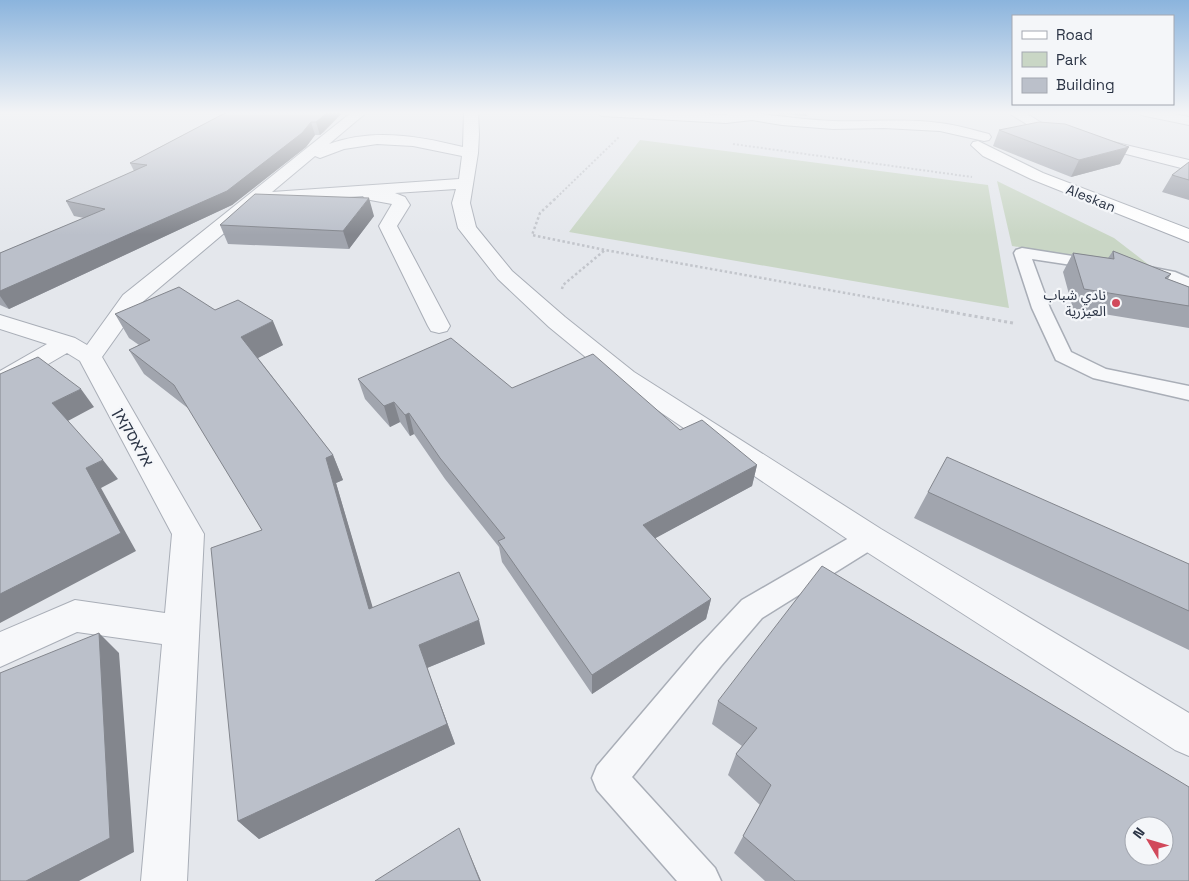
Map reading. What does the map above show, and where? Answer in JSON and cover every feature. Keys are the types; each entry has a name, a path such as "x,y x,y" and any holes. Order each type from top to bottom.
{"street":[{"path":"0,380 79,350 131,300 310,153"},
{"path":"297,164 322,153"},
{"path":"467,153 470,154 466,183 460,203 467,228 505,275 557,322 625,377 870,538 1189,736"},
{"name":"Aleskan","path":"988,153 1037,176 1189,236"},
{"path":"1141,153 1189,165"},
{"path":"255,198 466,183"},
{"path":"330,194 380,195 399,200 401,205 388,226 439,326"},
{"path":"0,322 79,350"},
{"name":"אלאסקאן","path":"79,350 188,534 162,880"},
{"path":"0,650 75,616 182,631"}],"lane":[{"path":"1189,284 1169,276 1022,253 1041,308 1063,356 1100,374 1189,393"},
{"path":"702,881 609,778 710,656 752,609 870,538"}],"path":[{"path":"603,153 540,213 532,235 605,250 1013,323"},
{"path":"801,153 972,177"},
{"path":"557,322 563,285 605,250"}],"green space":[{"path":"630,153 741,153 988,185 1009,308 569,232"},
{"path":"997,181 1114,238 1153,268 1012,246"}],"building":[{"path":"149,153 276,153 227,191 0,291 0,253 105,209 66,201 147,165 130,163"},
{"path":"1061,153 1105,153 1079,160"},
{"path":"1189,162 1189,180 1172,175"},
{"path":"255,194 369,198 343,231 220,225"},
{"path":"1113,251 1171,274 1165,278 1189,287 1189,306 1084,289 1073,253 1114,259"},
{"path":"179,287 215,310 238,300 273,321 241,337 333,455 326,458 369,609 459,572 479,620 419,645 447,724 238,821 211,548 262,530 174,385 129,350 150,340 115,314"},
{"path":"451,338 512,388 593,354 680,430 702,420 757,465 643,525 711,599 592,675 498,541 505,538 440,458 409,413 405,415 394,402 384,406 358,379"},
{"path":"38,357 81,389 52,403 103,460 86,468 121,533 0,594 0,374"},
{"path":"947,457 1189,564 1189,611 928,492"},
{"path":"822,566 1189,787 1189,881 795,881 743,836 771,785 736,754 757,728 718,701"},
{"path":"99,633 110,838 26,881 0,881 0,673"},
{"path":"459,828 480,881 375,881"}],"place":[{"name":"نادي شباب العيزرية","path":"1116,303"}]}
